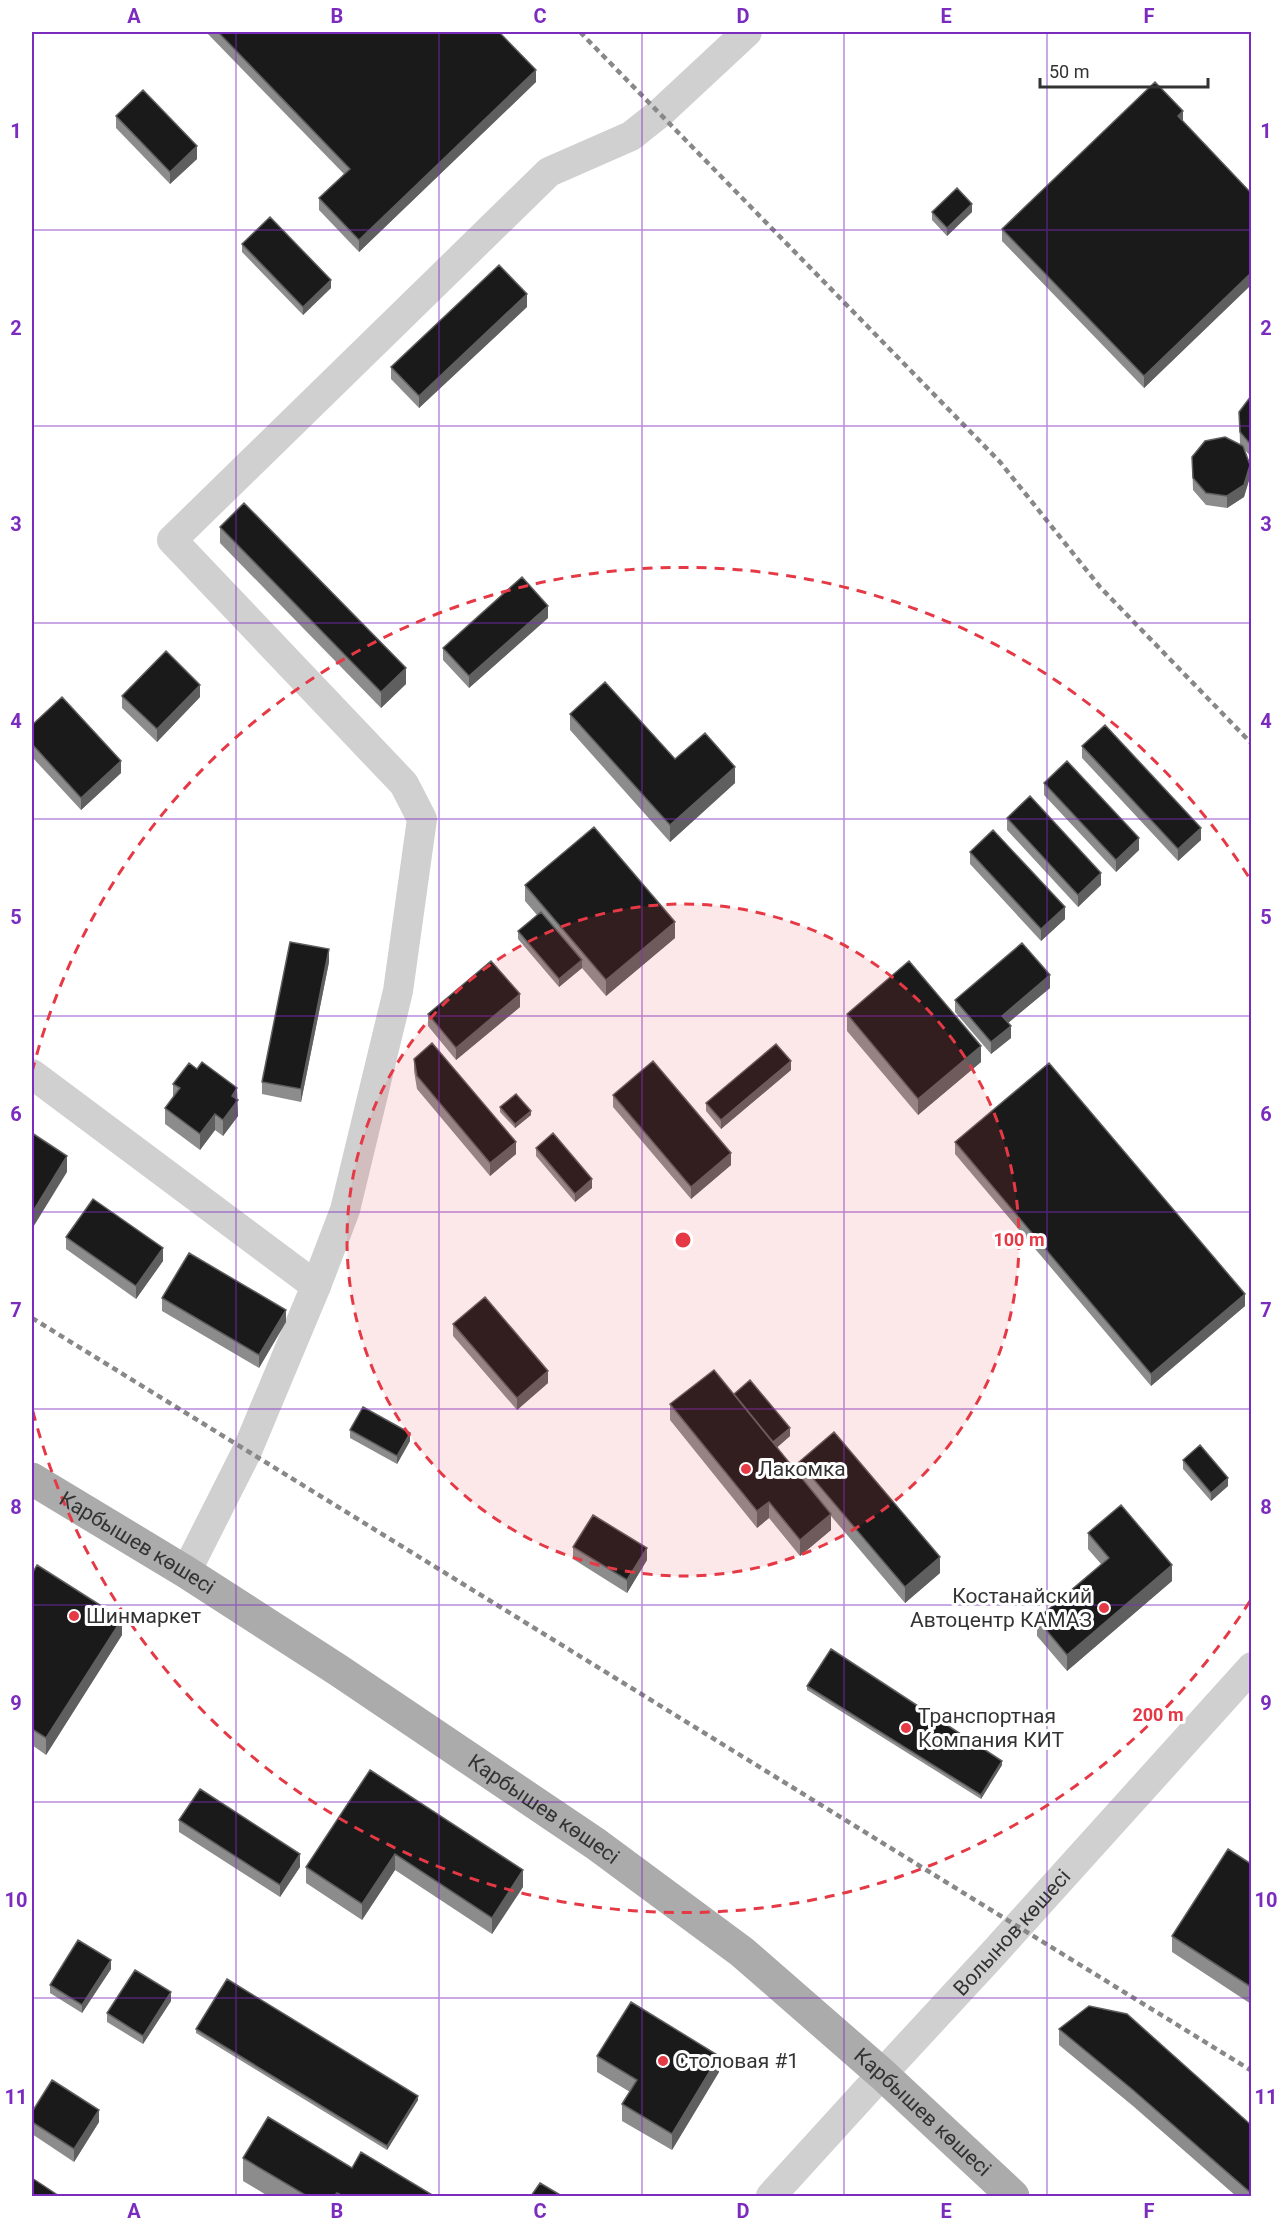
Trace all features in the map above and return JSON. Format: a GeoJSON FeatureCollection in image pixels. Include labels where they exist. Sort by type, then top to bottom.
{"type":"FeatureCollection","features":[{"type":"Feature","properties":{"kind":"main road","name":"Карбышев көшесі"},"geometry":{"type":"LineString","coordinates":[[32,1479],[186,1572],[338,1670],[596,1844],[742,1952],[882,2074],[1013,2196]]}},
{"type":"Feature","properties":{"kind":"street"},"geometry":{"type":"LineString","coordinates":[[186,1572],[247,1451],[345,1210],[398,991],[422,819],[404,784],[172,540],[549,172],[631,136],[660,113],[747,32]]}},
{"type":"Feature","properties":{"kind":"street"},"geometry":{"type":"LineString","coordinates":[[32,1074],[316,1286]]}},
{"type":"Feature","properties":{"kind":"street","name":"Волынов көшесі"},"geometry":{"type":"LineString","coordinates":[[771,2196],[992,1955],[1251,1666]]}},
{"type":"Feature","properties":{"kind":"building"},"geometry":{"type":"Polygon","coordinates":[[[218,32],[499,32],[536,70],[359,240],[319,198],[350,169],[218,32]]]}},
{"type":"Feature","properties":{"kind":"building"},"geometry":{"type":"Polygon","coordinates":[[[1155,82],[1183,111],[1178,116],[1251,193],[1251,273],[1144,376],[1002,229],[1155,82]]]}},
{"type":"Feature","properties":{"kind":"building"},"geometry":{"type":"Polygon","coordinates":[[[143,90],[197,146],[170,172],[116,116],[143,90]]]}},
{"type":"Feature","properties":{"kind":"building"},"geometry":{"type":"Polygon","coordinates":[[[957,188],[972,204],[947,228],[932,212],[957,188]]]}},
{"type":"Feature","properties":{"kind":"building"},"geometry":{"type":"Polygon","coordinates":[[[270,217],[331,280],[303,307],[242,244],[270,217]]]}},
{"type":"Feature","properties":{"kind":"building"},"geometry":{"type":"Polygon","coordinates":[[[499,265],[527,294],[419,396],[391,367],[499,265]]]}},
{"type":"Feature","properties":{"kind":"building"},"geometry":{"type":"Polygon","coordinates":[[[1251,396],[1251,445],[1240,432],[1239,412],[1251,396]]]}},
{"type":"Feature","properties":{"kind":"building"},"geometry":{"type":"Polygon","coordinates":[[[1225,437],[1243,446],[1250,465],[1244,485],[1227,496],[1206,493],[1193,478],[1192,457],[1205,441],[1225,437]]]}},
{"type":"Feature","properties":{"kind":"building"},"geometry":{"type":"Polygon","coordinates":[[[244,503],[406,668],[381,692],[220,527],[244,503]]]}},
{"type":"Feature","properties":{"kind":"building"},"geometry":{"type":"Polygon","coordinates":[[[522,577],[548,606],[469,676],[443,648],[522,577]]]}},
{"type":"Feature","properties":{"kind":"building"},"geometry":{"type":"Polygon","coordinates":[[[166,651],[200,685],[157,729],[122,696],[166,651]]]}},
{"type":"Feature","properties":{"kind":"building"},"geometry":{"type":"Polygon","coordinates":[[[605,682],[675,759],[705,733],[735,767],[670,825],[570,714],[605,682]]]}},
{"type":"Feature","properties":{"kind":"building"},"geometry":{"type":"Polygon","coordinates":[[[62,697],[121,761],[81,798],[32,744],[32,725],[62,697]]]}},
{"type":"Feature","properties":{"kind":"building"},"geometry":{"type":"Polygon","coordinates":[[[1105,725],[1201,828],[1178,849],[1082,746],[1105,725]]]}},
{"type":"Feature","properties":{"kind":"building"},"geometry":{"type":"Polygon","coordinates":[[[1067,761],[1139,838],[1116,860],[1044,783],[1067,761]]]}},
{"type":"Feature","properties":{"kind":"building"},"geometry":{"type":"Polygon","coordinates":[[[1030,796],[1101,873],[1078,895],[1007,818],[1030,796]]]}},
{"type":"Feature","properties":{"kind":"building"},"geometry":{"type":"Polygon","coordinates":[[[594,827],[675,922],[606,980],[525,885],[594,827]]]}},
{"type":"Feature","properties":{"kind":"building"},"geometry":{"type":"Polygon","coordinates":[[[993,830],[1065,907],[1041,929],[970,852],[993,830]]]}},
{"type":"Feature","properties":{"kind":"building"},"geometry":{"type":"Polygon","coordinates":[[[541,912],[582,960],[559,979],[518,931],[541,912]]]}},
{"type":"Feature","properties":{"kind":"building"},"geometry":{"type":"Polygon","coordinates":[[[290,942],[329,949],[301,1089],[262,1082],[290,942]]]}},
{"type":"Feature","properties":{"kind":"building"},"geometry":{"type":"Polygon","coordinates":[[[1022,943],[1050,975],[1002,1016],[1011,1026],[991,1042],[955,1000],[1022,943]]]}},
{"type":"Feature","properties":{"kind":"building"},"geometry":{"type":"Polygon","coordinates":[[[491,961],[520,994],[456,1048],[428,1014],[491,961]]]}},
{"type":"Feature","properties":{"kind":"building"},"geometry":{"type":"Polygon","coordinates":[[[909,961],[981,1046],[918,1099],[847,1014],[909,961]]]}},
{"type":"Feature","properties":{"kind":"building"},"geometry":{"type":"Polygon","coordinates":[[[432,1043],[516,1142],[490,1163],[417,1076],[414,1059],[432,1043]]]}},
{"type":"Feature","properties":{"kind":"building"},"geometry":{"type":"Polygon","coordinates":[[[776,1044],[791,1061],[721,1120],[706,1103],[776,1044]]]}},
{"type":"Feature","properties":{"kind":"building"},"geometry":{"type":"Polygon","coordinates":[[[653,1061],[731,1153],[691,1187],[613,1095],[653,1061]]]}},
{"type":"Feature","properties":{"kind":"building"},"geometry":{"type":"Polygon","coordinates":[[[202,1062],[237,1088],[232,1096],[238,1100],[223,1120],[215,1114],[200,1134],[165,1108],[180,1088],[173,1084],[189,1063],[197,1069],[202,1062]]]}},
{"type":"Feature","properties":{"kind":"building"},"geometry":{"type":"Polygon","coordinates":[[[1049,1063],[1245,1294],[1151,1374],[955,1142],[1049,1063]]]}},
{"type":"Feature","properties":{"kind":"building"},"geometry":{"type":"Polygon","coordinates":[[[516,1094],[531,1111],[515,1124],[500,1107],[516,1094]]]}},
{"type":"Feature","properties":{"kind":"building"},"geometry":{"type":"Polygon","coordinates":[[[32,1133],[67,1156],[32,1213],[32,1133]]]}},
{"type":"Feature","properties":{"kind":"building"},"geometry":{"type":"Polygon","coordinates":[[[553,1133],[592,1179],[575,1194],[536,1148],[553,1133]]]}},
{"type":"Feature","properties":{"kind":"building"},"geometry":{"type":"Polygon","coordinates":[[[93,1199],[163,1248],[136,1286],[66,1237],[93,1199]]]}},
{"type":"Feature","properties":{"kind":"building"},"geometry":{"type":"Polygon","coordinates":[[[189,1253],[286,1310],[259,1355],[162,1298],[189,1253]]]}},
{"type":"Feature","properties":{"kind":"building"},"geometry":{"type":"Polygon","coordinates":[[[485,1297],[548,1371],[517,1398],[453,1324],[485,1297]]]}},
{"type":"Feature","properties":{"kind":"building","name":"Лакомка"},"geometry":{"type":"Polygon","coordinates":[[[714,1370],[831,1514],[800,1540],[769,1502],[757,1511],[670,1404],[714,1370]]]}},
{"type":"Feature","properties":{"kind":"building"},"geometry":{"type":"Polygon","coordinates":[[[750,1380],[790,1428],[773,1442],[734,1394],[750,1380]]]}},
{"type":"Feature","properties":{"kind":"building"},"geometry":{"type":"Polygon","coordinates":[[[363,1407],[410,1433],[397,1456],[350,1430],[363,1407]]]}},
{"type":"Feature","properties":{"kind":"building"},"geometry":{"type":"Polygon","coordinates":[[[834,1432],[940,1557],[905,1587],[799,1462],[834,1432]]]}},
{"type":"Feature","properties":{"kind":"building"},"geometry":{"type":"Polygon","coordinates":[[[1200,1445],[1228,1478],[1211,1493],[1183,1460],[1200,1445]]]}},
{"type":"Feature","properties":{"kind":"building","name":"Костанайский Автоцентр КАМАЗ"},"geometry":{"type":"Polygon","coordinates":[[[1121,1505],[1172,1565],[1067,1655],[1037,1619],[1109,1558],[1088,1533],[1121,1505]]]}},
{"type":"Feature","properties":{"kind":"building"},"geometry":{"type":"Polygon","coordinates":[[[593,1515],[647,1548],[627,1580],[573,1547],[593,1515]]]}},
{"type":"Feature","properties":{"kind":"building"},"geometry":{"type":"Polygon","coordinates":[[[37,1565],[122,1619],[46,1738],[32,1729],[32,1574],[37,1565]]]}},
{"type":"Feature","properties":{"kind":"building","name":"Транспортная Компания КИТ"},"geometry":{"type":"Polygon","coordinates":[[[831,1649],[1002,1761],[981,1795],[807,1686],[831,1649]]]}},
{"type":"Feature","properties":{"kind":"building"},"geometry":{"type":"Polygon","coordinates":[[[370,1770],[523,1870],[492,1918],[395,1854],[362,1904],[306,1867],[370,1770]]]}},
{"type":"Feature","properties":{"kind":"building"},"geometry":{"type":"Polygon","coordinates":[[[200,1789],[300,1854],[280,1885],[179,1820],[200,1789]]]}},
{"type":"Feature","properties":{"kind":"building"},"geometry":{"type":"Polygon","coordinates":[[[1228,1849],[1251,1864],[1251,1987],[1172,1936],[1228,1849]]]}},
{"type":"Feature","properties":{"kind":"building"},"geometry":{"type":"Polygon","coordinates":[[[78,1940],[111,1960],[82,2005],[50,1985],[78,1940]]]}},
{"type":"Feature","properties":{"kind":"building"},"geometry":{"type":"Polygon","coordinates":[[[135,1970],[171,1992],[143,2036],[107,2013],[135,1970]]]}},
{"type":"Feature","properties":{"kind":"building"},"geometry":{"type":"Polygon","coordinates":[[[227,1979],[418,2096],[387,2146],[196,2029],[227,1979]]]}},
{"type":"Feature","properties":{"kind":"building"},"geometry":{"type":"Polygon","coordinates":[[[631,2002],[719,2056],[672,2134],[622,2104],[637,2080],[597,2056],[631,2002]]]}},
{"type":"Feature","properties":{"kind":"building"},"geometry":{"type":"Polygon","coordinates":[[[1089,2006],[1127,2014],[1251,2125],[1251,2193],[1059,2029],[1089,2006]]]}},
{"type":"Feature","properties":{"kind":"building"},"geometry":{"type":"Polygon","coordinates":[[[52,2080],[99,2110],[74,2149],[32,2122],[32,2112],[52,2080]]]}},
{"type":"Feature","properties":{"kind":"building"},"geometry":{"type":"Polygon","coordinates":[[[268,2117],[352,2168],[361,2152],[434,2196],[343,2196],[337,2193],[334,2196],[307,2196],[243,2158],[268,2117]]]}},
{"type":"Feature","properties":{"kind":"building"},"geometry":{"type":"Polygon","coordinates":[[[32,2178],[59,2196],[32,2196],[32,2178]]]}},
{"type":"Feature","properties":{"kind":"building"},"geometry":{"type":"Polygon","coordinates":[[[540,2183],[562,2196],[531,2196],[540,2183]]]}},
{"type":"Feature","properties":{"kind":"railway"},"geometry":{"type":"LineString","coordinates":[[580,32],[1000,462],[1100,587],[1252,744]]}},
{"type":"Feature","properties":{"kind":"railway"},"geometry":{"type":"LineString","coordinates":[[32,1318],[1252,2071]]}},
{"type":"Feature","properties":{"kind":"place","name":"Лакомка"},"geometry":{"type":"Point","coordinates":[746,1469]}},
{"type":"Feature","properties":{"kind":"place","name":"Костанайский Автоцентр КАМАЗ"},"geometry":{"type":"Point","coordinates":[1104,1608]}},
{"type":"Feature","properties":{"kind":"place","name":"Шинмаркет"},"geometry":{"type":"Point","coordinates":[74,1616]}},
{"type":"Feature","properties":{"kind":"place","name":"Транспортная Компания КИТ"},"geometry":{"type":"Point","coordinates":[906,1728]}},
{"type":"Feature","properties":{"kind":"place","name":"Столовая #1"},"geometry":{"type":"Point","coordinates":[663,2061]}}]}
